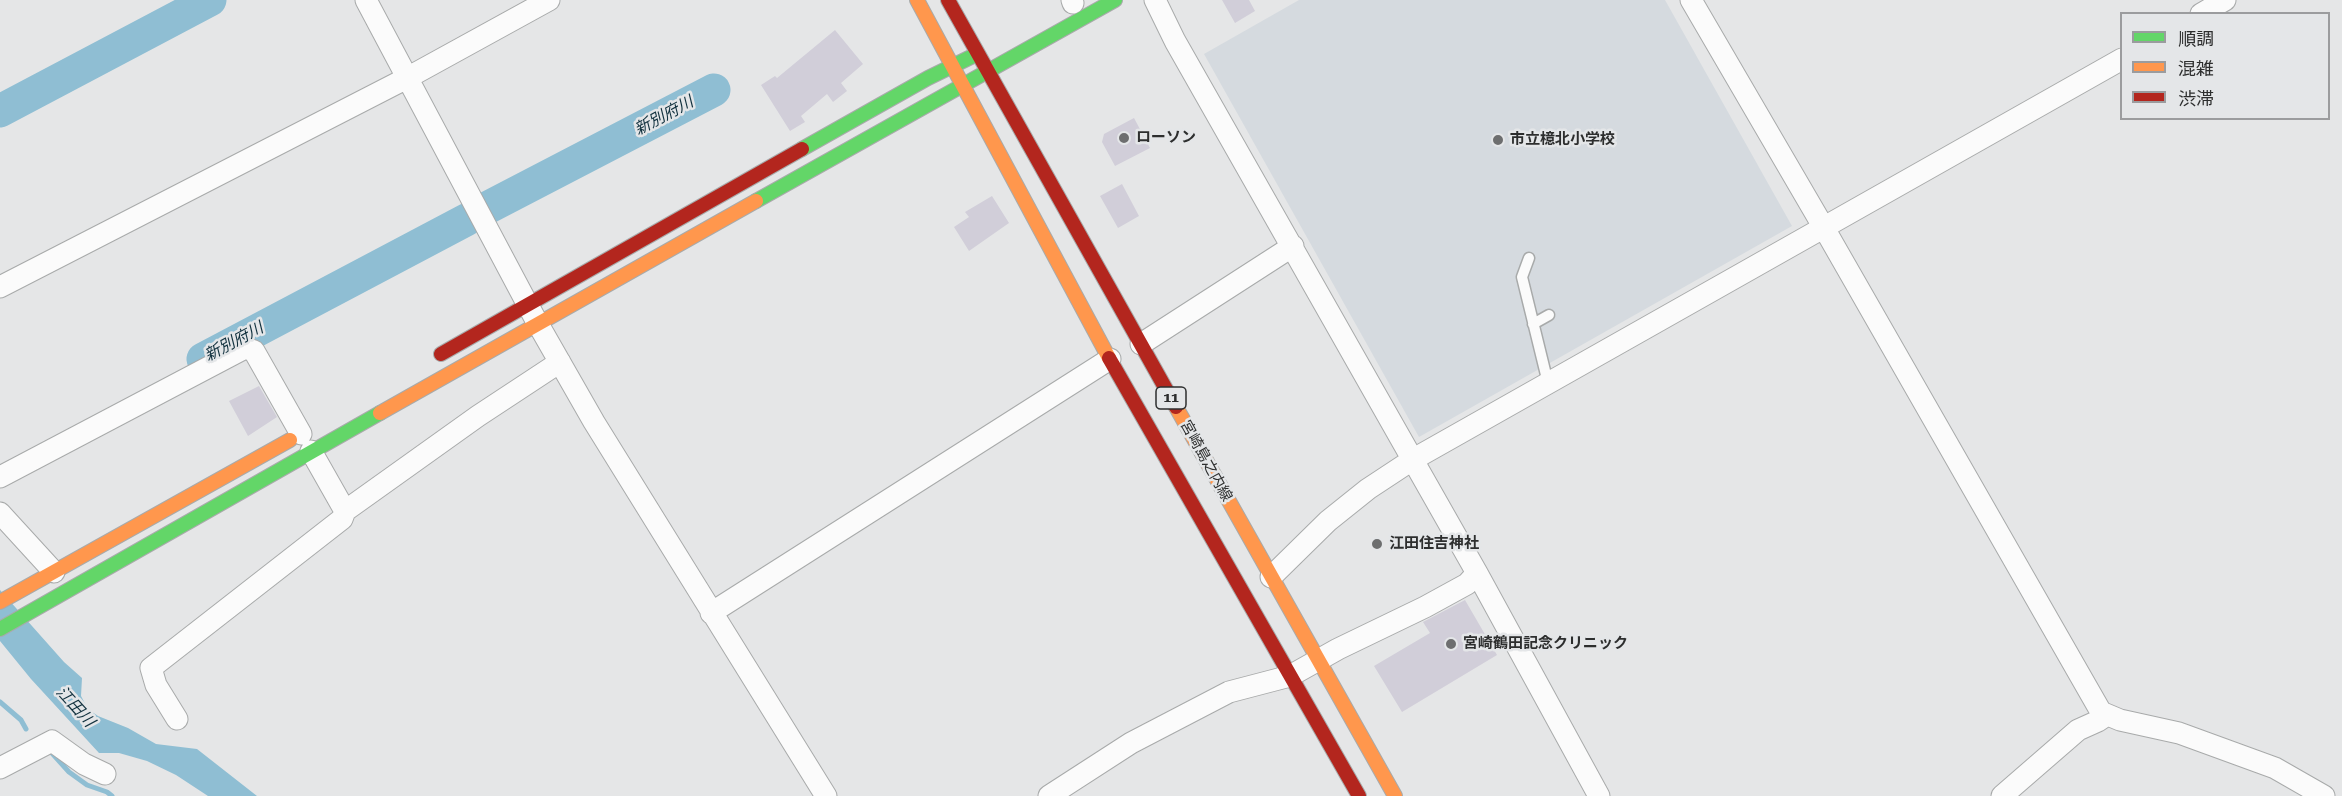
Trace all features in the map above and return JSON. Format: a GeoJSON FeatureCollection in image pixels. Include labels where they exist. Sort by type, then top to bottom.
{"type":"FeatureCollection","features":[{"type":"Feature","properties":{"kind":"street"},"geometry":{"type":"LineString","coordinates":[[366,0],[538,324],[711,613],[826,796]]}},
{"type":"Feature","properties":{"kind":"street"},"geometry":{"type":"LineString","coordinates":[[0,287],[406,78],[549,0]]}},
{"type":"Feature","properties":{"kind":"street","name":"11"},"geometry":{"type":"LineString","coordinates":[[917,0],[1110,359],[1359,796]]}},
{"type":"Feature","properties":{"kind":"street","name":"宮崎島之内線"},"geometry":{"type":"LineString","coordinates":[[948,0],[982,51],[987,71],[1395,796]]}},
{"type":"Feature","properties":{"kind":"street"},"geometry":{"type":"LineString","coordinates":[[0,602],[308,438],[538,324],[1115,0]]}},
{"type":"Feature","properties":{"kind":"street"},"geometry":{"type":"LineString","coordinates":[[1155,0],[1175,41],[1477,573],[1599,796]]}},
{"type":"Feature","properties":{"kind":"street"},"geometry":{"type":"LineString","coordinates":[[1691,0],[2101,712],[2120,720],[2179,733],[2275,768],[2324,796]]}},
{"type":"Feature","properties":{"kind":"street"},"geometry":{"type":"LineString","coordinates":[[2204,12],[2225,0]]}},
{"type":"Feature","properties":{"kind":"street"},"geometry":{"type":"LineString","coordinates":[[432,359],[918,84],[982,51]]}},
{"type":"Feature","properties":{"kind":"street"},"geometry":{"type":"LineString","coordinates":[[1272,577],[1328,521],[1368,489],[1412,460],[2120,60]]}},
{"type":"Feature","properties":{"kind":"street"},"geometry":{"type":"LineString","coordinates":[[1141,344],[1293,246]]}},
{"type":"Feature","properties":{"kind":"street"},"geometry":{"type":"LineString","coordinates":[[0,477],[245,348],[254,351],[308,438],[345,511]]}},
{"type":"Feature","properties":{"kind":"street"},"geometry":{"type":"LineString","coordinates":[[711,613],[1110,359]]}},
{"type":"Feature","properties":{"kind":"street"},"geometry":{"type":"LineString","coordinates":[[177,719],[156,685],[151,668],[342,519],[345,511],[468,423],[560,362]]}},
{"type":"Feature","properties":{"kind":"street"},"geometry":{"type":"LineString","coordinates":[[0,629],[49,601],[308,438]]}},
{"type":"Feature","properties":{"kind":"street"},"geometry":{"type":"LineString","coordinates":[[0,513],[46,577]]}},
{"type":"Feature","properties":{"kind":"street"},"geometry":{"type":"LineString","coordinates":[[1049,796],[1131,743],[1228,692],[1290,676],[1338,649],[1467,584],[1477,573]]}},
{"type":"Feature","properties":{"kind":"street"},"geometry":{"type":"LineString","coordinates":[[2001,796],[2078,730],[2098,722],[2107,714]]}},
{"type":"Feature","properties":{"kind":"street"},"geometry":{"type":"LineString","coordinates":[[0,768],[52,741],[84,764],[105,774]]}},
{"type":"Feature","properties":{"kind":"lane"},"geometry":{"type":"LineString","coordinates":[[1529,258],[1522,277],[1548,383]]}},
{"type":"Feature","properties":{"kind":"lane"},"geometry":{"type":"LineString","coordinates":[[1533,324],[1549,315]]}},
{"type":"Feature","properties":{"kind":"shaded area","name":"市立檍北小学校"},"geometry":{"type":"Polygon","coordinates":[[[1299,0],[1665,0],[1792,226],[1419,437],[1204,54],[1299,0]]]}},
{"type":"Feature","properties":{"kind":"water","name":"江田川"},"geometry":{"type":"Polygon","coordinates":[[[0,590],[64,662],[82,678],[81,696],[88,709],[156,744],[197,749],[257,796],[208,796],[176,775],[147,761],[119,753],[99,753],[31,679],[0,641],[0,590]]]}},
{"type":"Feature","properties":{"kind":"building"},"geometry":{"type":"Polygon","coordinates":[[[1222,0],[1249,0],[1255,11],[1235,23],[1222,0]]]}},
{"type":"Feature","properties":{"kind":"building"},"geometry":{"type":"Polygon","coordinates":[[[835,30],[863,64],[841,83],[847,91],[833,102],[827,94],[801,116],[805,122],[790,131],[761,85],[775,76],[777,78],[835,30]]]}},
{"type":"Feature","properties":{"kind":"building","name":"ローソン"},"geometry":{"type":"Polygon","coordinates":[[[1134,118],[1150,148],[1115,166],[1102,142],[1104,134],[1134,118]]]}},
{"type":"Feature","properties":{"kind":"building"},"geometry":{"type":"Polygon","coordinates":[[[1122,184],[1139,216],[1118,228],[1100,196],[1122,184]]]}},
{"type":"Feature","properties":{"kind":"building"},"geometry":{"type":"Polygon","coordinates":[[[992,196],[1009,223],[969,251],[954,227],[969,217],[965,212],[992,196]]]}},
{"type":"Feature","properties":{"kind":"building"},"geometry":{"type":"Polygon","coordinates":[[[259,386],[277,417],[248,436],[229,401],[259,386]]]}},
{"type":"Feature","properties":{"kind":"building","name":"宮崎鶴田記念クリニック"},"geometry":{"type":"Polygon","coordinates":[[[1465,600],[1497,655],[1402,712],[1374,666],[1430,633],[1423,622],[1465,600]]]}},
{"type":"Feature","properties":{"kind":"waterway","name":"新別府川"},"geometry":{"type":"LineString","coordinates":[[0,111],[210,0]]}},
{"type":"Feature","properties":{"kind":"waterway","name":"新別府川"},"geometry":{"type":"LineString","coordinates":[[485,209],[714,90]]}},
{"type":"Feature","properties":{"kind":"waterway","name":"新別府川"},"geometry":{"type":"LineString","coordinates":[[203,359],[466,220]]}},
{"type":"Feature","properties":{"kind":"waterway","name":"新別府川"},"geometry":{"type":"LineString","coordinates":[[0,702],[21,720],[26,729]]}},
{"type":"Feature","properties":{"kind":"waterway","name":"新別府川"},"geometry":{"type":"LineString","coordinates":[[51,752],[69,772],[87,785],[112,796]]}},
{"type":"Feature","properties":{"kind":"traffic: fast"},"geometry":{"type":"LineString","coordinates":[[756,201],[1115,0]]}},
{"type":"Feature","properties":{"kind":"traffic: fast"},"geometry":{"type":"LineString","coordinates":[[802,149],[928,78],[975,55]]}},
{"type":"Feature","properties":{"kind":"traffic: fast"},"geometry":{"type":"LineString","coordinates":[[0,629],[380,413]]}},
{"type":"Feature","properties":{"kind":"traffic: slow"},"geometry":{"type":"LineString","coordinates":[[917,0],[1109,358]]}},
{"type":"Feature","properties":{"kind":"traffic: slow"},"geometry":{"type":"LineString","coordinates":[[380,413],[756,201]]}},
{"type":"Feature","properties":{"kind":"traffic: slow"},"geometry":{"type":"LineString","coordinates":[[1176,407],[1395,796]]}},
{"type":"Feature","properties":{"kind":"traffic: slow"},"geometry":{"type":"LineString","coordinates":[[0,602],[290,440]]}},
{"type":"Feature","properties":{"kind":"traffic: jam"},"geometry":{"type":"LineString","coordinates":[[948,0],[1176,407]]}},
{"type":"Feature","properties":{"kind":"traffic: jam"},"geometry":{"type":"LineString","coordinates":[[441,354],[802,149]]}},
{"type":"Feature","properties":{"kind":"traffic: jam"},"geometry":{"type":"LineString","coordinates":[[1109,358],[1359,796]]}},
{"type":"Feature","properties":{"kind":"place","name":"ローソン"},"geometry":{"type":"Point","coordinates":[1124,138]}},
{"type":"Feature","properties":{"kind":"place","name":"市立檍北小学校"},"geometry":{"type":"Point","coordinates":[1498,140]}},
{"type":"Feature","properties":{"kind":"place","name":"江田住吉神社"},"geometry":{"type":"Point","coordinates":[1377,544]}},
{"type":"Feature","properties":{"kind":"place","name":"宮崎鶴田記念クリニック"},"geometry":{"type":"Point","coordinates":[1451,644]}}]}
